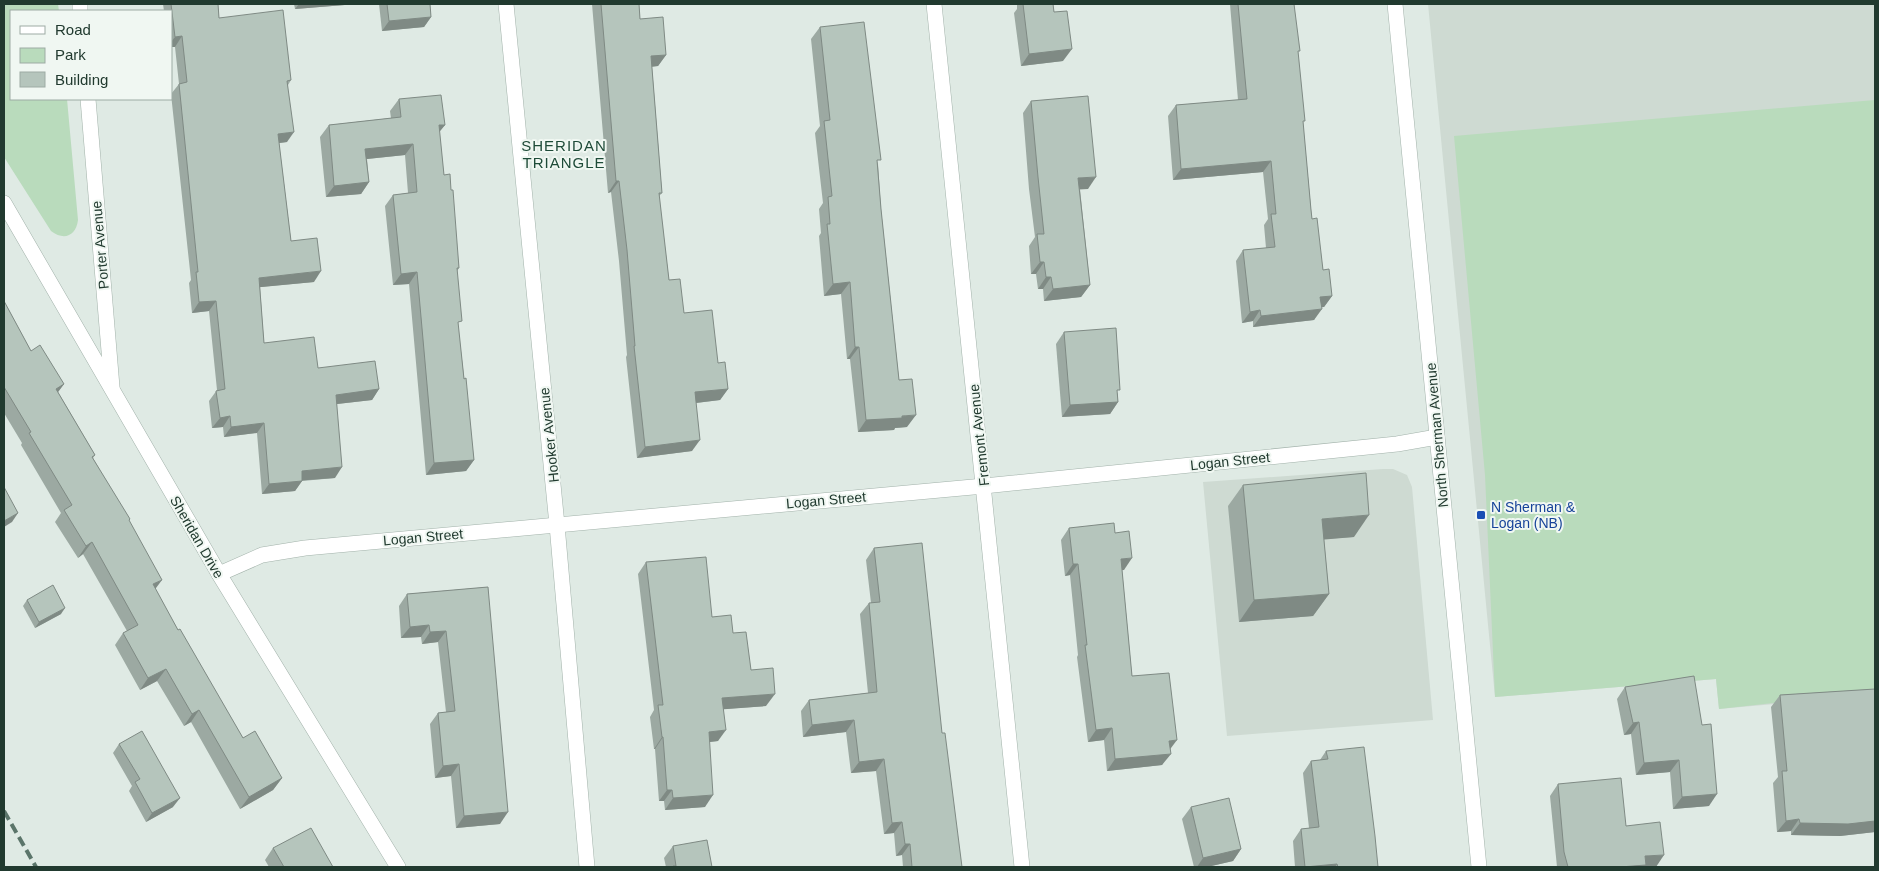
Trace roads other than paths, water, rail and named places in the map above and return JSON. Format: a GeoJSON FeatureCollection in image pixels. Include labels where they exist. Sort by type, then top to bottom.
{"type":"FeatureCollection","features":[{"type":"Feature","properties":{"kind":"street","name":"Hooker Avenue"},"geometry":{"type":"LineString","coordinates":[[506,4],[557,525],[587,867]]}},
{"type":"Feature","properties":{"kind":"street","name":"Fremont Avenue"},"geometry":{"type":"LineString","coordinates":[[934,4],[1022,867]]}},
{"type":"Feature","properties":{"kind":"street","name":"North Sherman Avenue"},"geometry":{"type":"LineString","coordinates":[[1395,4],[1479,867]]}},
{"type":"Feature","properties":{"kind":"street","name":"Porter Avenue"},"geometry":{"type":"LineString","coordinates":[[88,100],[112,391]]}},
{"type":"Feature","properties":{"kind":"street","name":"Sheridan Drive"},"geometry":{"type":"LineString","coordinates":[[4,203],[219,574],[398,867]]}},
{"type":"Feature","properties":{"kind":"street","name":"Logan Street"},"geometry":{"type":"LineString","coordinates":[[219,574],[262,556],[305,548],[984,486],[1397,444],[1437,437]]}},
{"type":"Feature","properties":{"kind":"railway"},"geometry":{"type":"LineString","coordinates":[[4,811],[36,867]]}},
{"type":"Feature","properties":{"kind":"place","name":"N Sherman & Logan (NB)"},"geometry":{"type":"Point","coordinates":[1481,515]}},
{"type":"Feature","properties":{"kind":"district","name":"SHERIDAN TRIANGLE"},"geometry":{"type":"Point","coordinates":[564,154]}}]}
